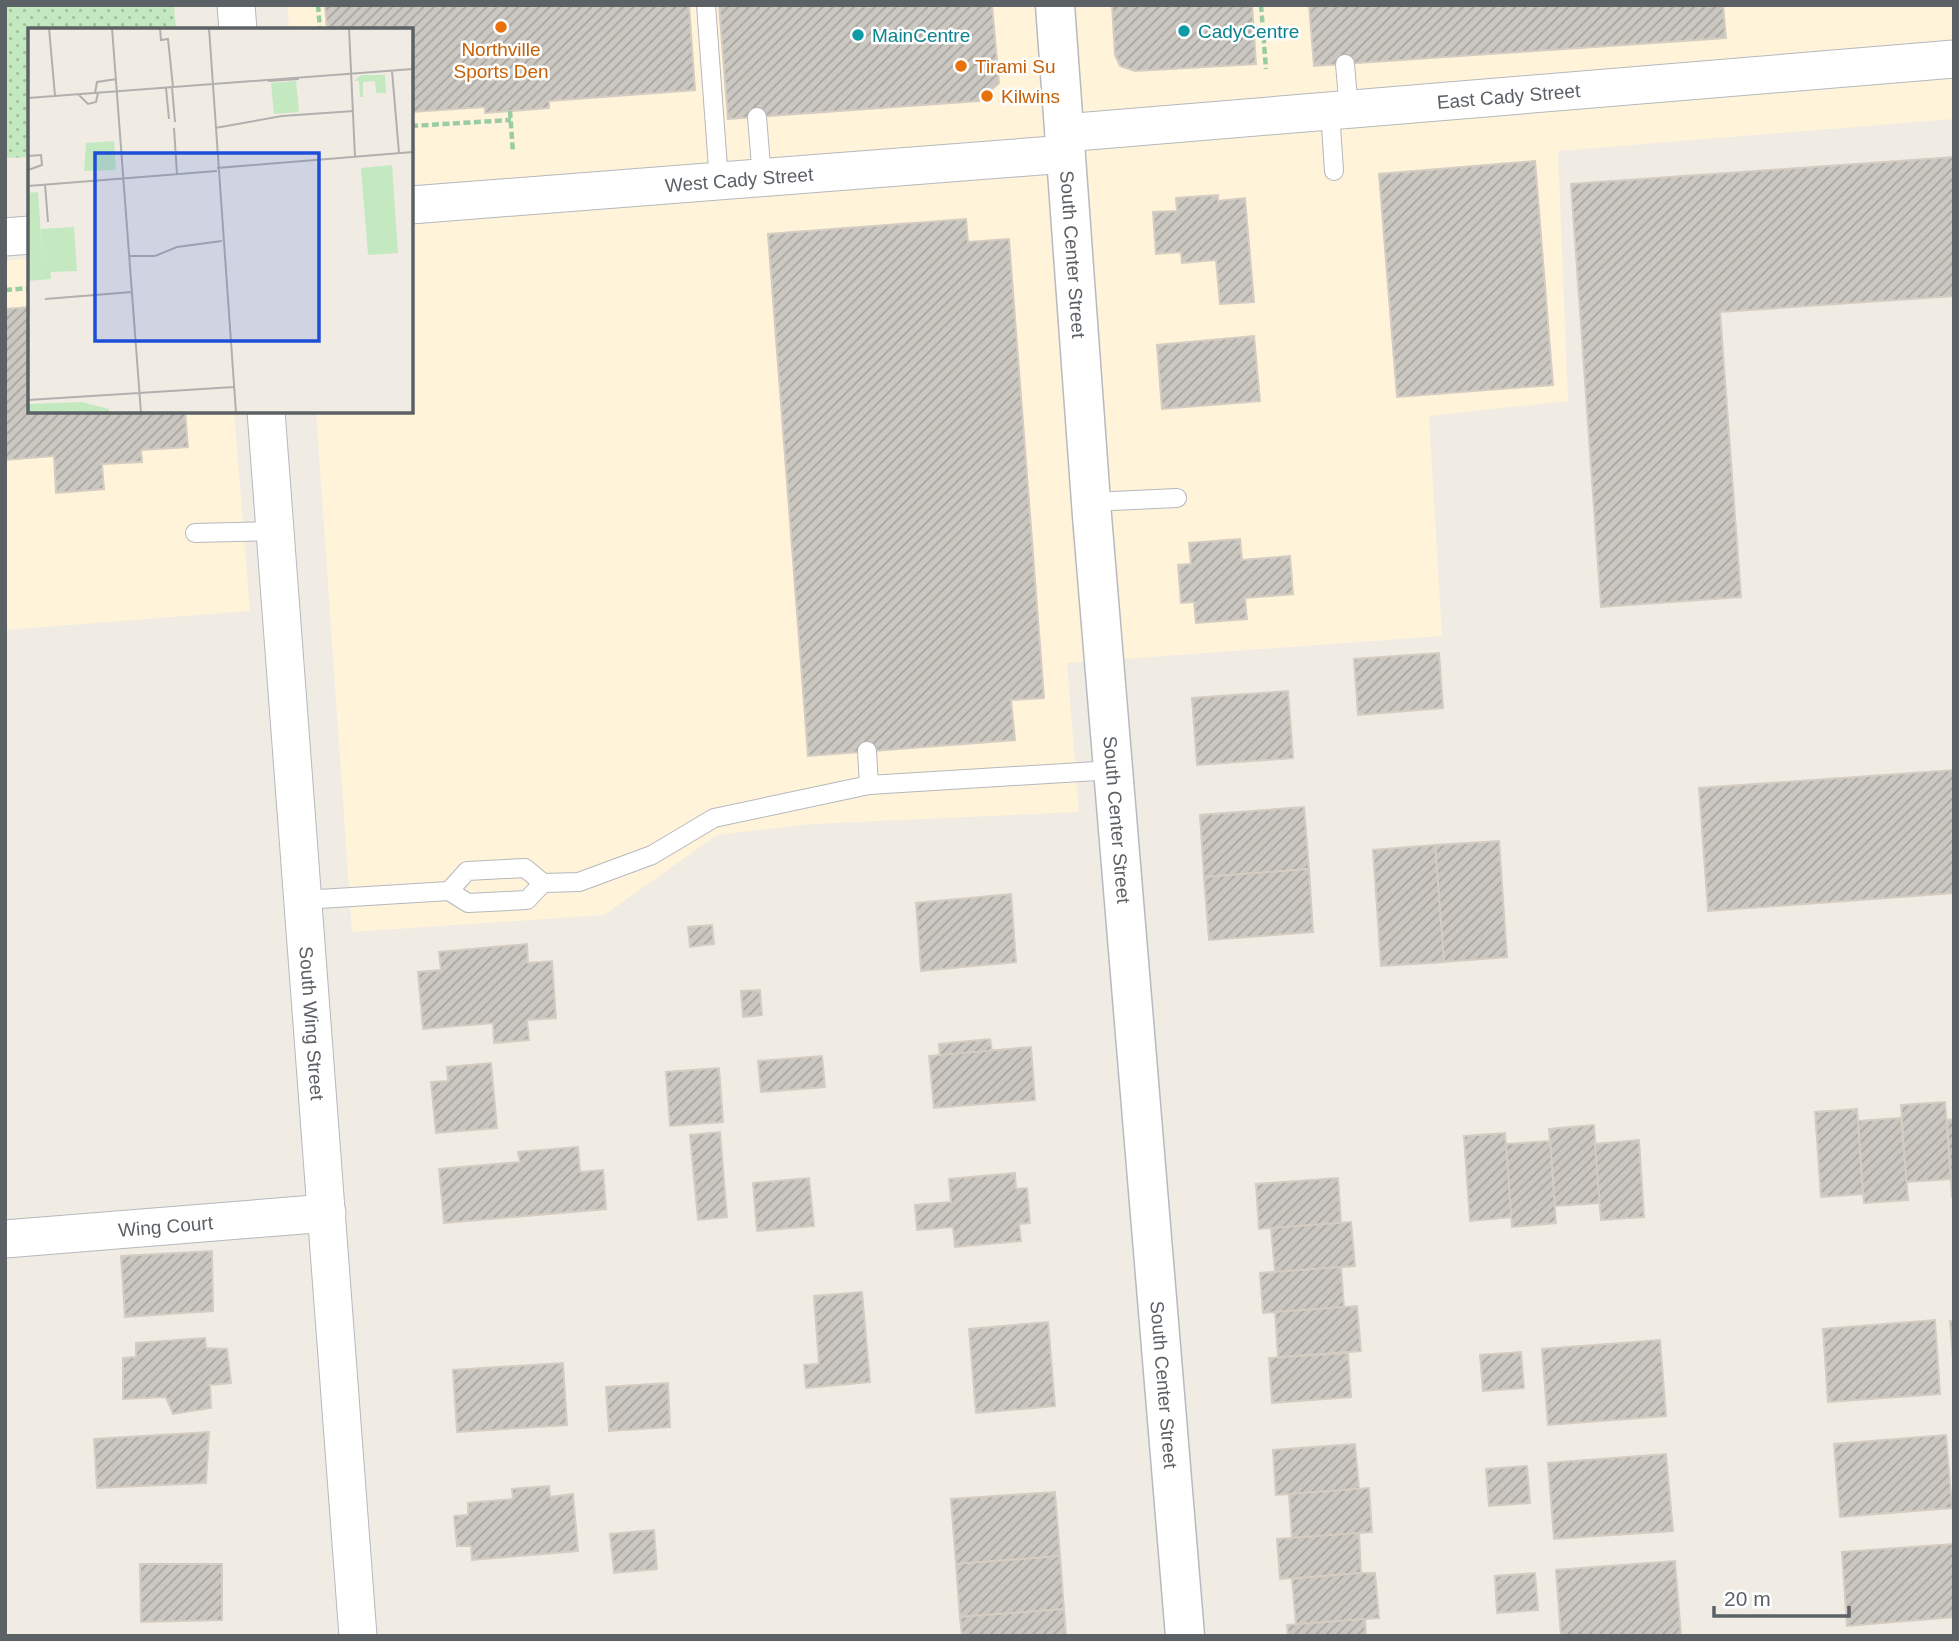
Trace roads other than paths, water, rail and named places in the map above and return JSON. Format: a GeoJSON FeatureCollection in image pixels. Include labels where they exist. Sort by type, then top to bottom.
{"type":"FeatureCollection","features":[{"type":"Feature","properties":{"kind":"main road","name":"South Center Street"},"geometry":{"type":"LineString","coordinates":[[1055,5],[1091,502],[1185,1636]]}},
{"type":"Feature","properties":{"kind":"street"},"geometry":{"type":"LineString","coordinates":[[236,5],[238,28]]}},
{"type":"Feature","properties":{"kind":"street","name":"East Cady Street"},"geometry":{"type":"LineString","coordinates":[[1065,144],[1339,110],[1954,59]]}},
{"type":"Feature","properties":{"kind":"street","name":"West Cady Street"},"geometry":{"type":"LineString","coordinates":[[413,205],[762,178],[1065,144]]}},
{"type":"Feature","properties":{"kind":"street"},"geometry":{"type":"LineString","coordinates":[[5,237],[28,235]]}},
{"type":"Feature","properties":{"kind":"street","name":"South Wing Street"},"geometry":{"type":"LineString","coordinates":[[266,413],[358,1636]]}},
{"type":"Feature","properties":{"kind":"street","name":"Wing Court"},"geometry":{"type":"LineString","coordinates":[[5,1239],[327,1213]]}},
{"type":"Feature","properties":{"kind":"lane"},"geometry":{"type":"LineString","coordinates":[[706,5],[719,181]]}},
{"type":"Feature","properties":{"kind":"lane"},"geometry":{"type":"LineString","coordinates":[[1334,171],[1345,64]]}},
{"type":"Feature","properties":{"kind":"lane"},"geometry":{"type":"LineString","coordinates":[[757,117],[762,178]]}},
{"type":"Feature","properties":{"kind":"lane"},"geometry":{"type":"LineString","coordinates":[[1091,502],[1177,498]]}},
{"type":"Feature","properties":{"kind":"lane"},"geometry":{"type":"LineString","coordinates":[[195,533],[275,531]]}},
{"type":"Feature","properties":{"kind":"lane"},"geometry":{"type":"LineString","coordinates":[[867,751],[869,785]]}},
{"type":"Feature","properties":{"kind":"lane"},"geometry":{"type":"LineString","coordinates":[[449,891],[467,871],[524,867],[543,883],[579,882],[652,855],[714,818],[869,785],[1113,770]]}},
{"type":"Feature","properties":{"kind":"lane"},"geometry":{"type":"LineString","coordinates":[[303,900],[449,891],[468,903],[527,900],[543,883]]}},
{"type":"Feature","properties":{"kind":"place","name":"Northville Sports Den"},"geometry":{"type":"Point","coordinates":[501,27]}},
{"type":"Feature","properties":{"kind":"place","name":"CadyCentre"},"geometry":{"type":"Point","coordinates":[1184,31]}},
{"type":"Feature","properties":{"kind":"place","name":"MainCentre"},"geometry":{"type":"Point","coordinates":[858,35]}},
{"type":"Feature","properties":{"kind":"place","name":"Tirami Su"},"geometry":{"type":"Point","coordinates":[961,66]}},
{"type":"Feature","properties":{"kind":"place","name":"Kilwins"},"geometry":{"type":"Point","coordinates":[987,96]}}]}
